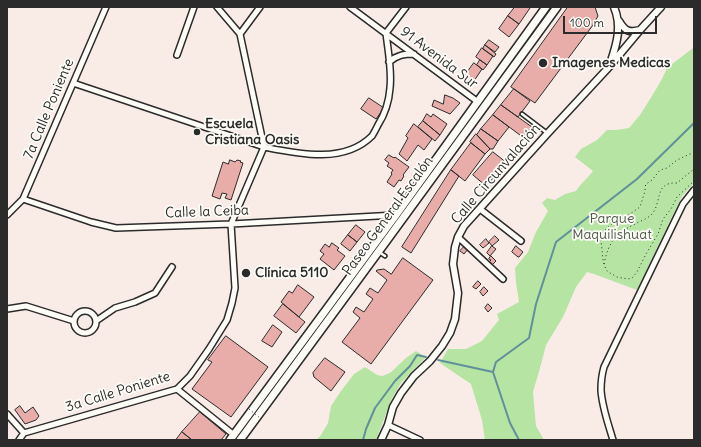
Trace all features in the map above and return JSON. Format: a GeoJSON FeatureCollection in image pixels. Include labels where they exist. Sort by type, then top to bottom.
{"type":"FeatureCollection","features":[{"type":"Feature","properties":{"kind":"main road","name":"Paseo General Escalón"},"geometry":{"type":"LineString","coordinates":[[235,438],[546,7]]}},
{"type":"Feature","properties":{"kind":"main road","name":"Paseo General Escalón"},"geometry":{"type":"LineString","coordinates":[[235,438],[381,254],[557,7]]}},
{"type":"Feature","properties":{"kind":"street","name":"7a Calle Poniente"},"geometry":{"type":"LineString","coordinates":[[7,215],[23,199],[106,7]]}},
{"type":"Feature","properties":{"kind":"street"},"geometry":{"type":"LineString","coordinates":[[176,55],[194,7]]}},
{"type":"Feature","properties":{"kind":"street"},"geometry":{"type":"LineString","coordinates":[[217,7],[240,34],[264,147]]}},
{"type":"Feature","properties":{"kind":"street"},"geometry":{"type":"LineString","coordinates":[[240,34],[260,7]]}},
{"type":"Feature","properties":{"kind":"street","name":"91 Avenida Sur"},"geometry":{"type":"LineString","coordinates":[[350,7],[478,102]]}},
{"type":"Feature","properties":{"kind":"street"},"geometry":{"type":"LineString","coordinates":[[74,83],[264,147],[313,155],[334,154],[349,151],[372,135],[382,120],[388,105],[390,87],[386,33],[406,7]]}},
{"type":"Feature","properties":{"kind":"street"},"geometry":{"type":"LineString","coordinates":[[609,67],[619,32],[618,20],[614,7]]}},
{"type":"Feature","properties":{"kind":"street","name":"Calle Circunvalación"},"geometry":{"type":"LineString","coordinates":[[381,440],[401,393],[414,376],[430,361],[450,333],[455,320],[458,293],[453,264],[455,247],[464,226],[609,67],[661,7]]}},
{"type":"Feature","properties":{"kind":"street"},"geometry":{"type":"LineString","coordinates":[[618,20],[622,27],[627,31],[633,32],[640,30]]}},
{"type":"Feature","properties":{"kind":"street"},"geometry":{"type":"LineString","coordinates":[[389,62],[394,57],[400,55],[414,54]]}},
{"type":"Feature","properties":{"kind":"street","name":"3a Calle Poniente"},"geometry":{"type":"LineString","coordinates":[[24,434],[177,389],[190,376],[209,349],[229,315],[235,288],[231,224],[264,147]]}},
{"type":"Feature","properties":{"kind":"street"},"geometry":{"type":"LineString","coordinates":[[613,440],[604,410],[601,388],[604,367],[683,204],[694,190]]}},
{"type":"Feature","properties":{"kind":"street","name":"Calle la Ceiba"},"geometry":{"type":"LineString","coordinates":[[23,199],[91,222],[116,228],[231,224],[396,215]]}},
{"type":"Feature","properties":{"kind":"street"},"geometry":{"type":"LineString","coordinates":[[480,209],[521,241]]}},
{"type":"Feature","properties":{"kind":"street"},"geometry":{"type":"LineString","coordinates":[[458,238],[503,279]]}},
{"type":"Feature","properties":{"kind":"street"},"geometry":{"type":"LineString","coordinates":[[96,321],[93,315],[87,311],[84,311],[77,314],[74,321],[78,330],[85,333],[92,330],[96,321],[115,308],[135,302],[155,293],[172,267]]}},
{"type":"Feature","properties":{"kind":"street"},"geometry":{"type":"LineString","coordinates":[[7,309],[26,306],[74,321]]}},
{"type":"Feature","properties":{"kind":"street"},"geometry":{"type":"LineString","coordinates":[[177,389],[235,438]]}},
{"type":"Feature","properties":{"kind":"street"},"geometry":{"type":"LineString","coordinates":[[7,414],[24,434],[19,440]]}},
{"type":"Feature","properties":{"kind":"street"},"geometry":{"type":"LineString","coordinates":[[388,425],[420,440]]}},
{"type":"Feature","properties":{"kind":"lane"},"geometry":{"type":"LineString","coordinates":[[522,114],[547,134]]}},
{"type":"Feature","properties":{"kind":"path"},"geometry":{"type":"LineString","coordinates":[[694,152],[677,160],[668,168],[660,170],[652,180],[646,184],[640,207],[624,218],[616,220],[603,232],[601,241],[606,270],[617,277],[625,279],[632,278],[637,272],[656,238],[663,219],[677,197],[694,181]]}},
{"type":"Feature","properties":{"kind":"path"},"geometry":{"type":"LineString","coordinates":[[604,264],[611,243],[615,238],[626,229],[650,216],[656,207],[661,189],[671,182],[677,183],[694,169]]}},
{"type":"Feature","properties":{"kind":"path"},"geometry":{"type":"LineString","coordinates":[[249,409],[260,418]]}},
{"type":"Feature","properties":{"kind":"green space","name":"Parque Maquilishuat"},"geometry":{"type":"Polygon","coordinates":[[[693,48],[694,183],[683,195],[678,204],[637,290],[587,272],[576,287],[563,317],[546,345],[533,392],[536,426],[544,440],[485,440],[482,420],[471,384],[440,363],[448,349],[466,349],[482,341],[499,320],[497,314],[519,302],[515,268],[528,252],[536,232],[548,211],[542,203],[547,198],[555,200],[565,194],[576,191],[593,171],[575,157],[581,149],[597,140],[607,130],[629,128],[640,115],[667,68],[693,48]]]}},
{"type":"Feature","properties":{"kind":"green space"},"geometry":{"type":"Polygon","coordinates":[[[416,351],[426,357],[401,383],[392,398],[376,440],[316,440],[321,435],[328,423],[331,406],[354,374],[365,367],[377,375],[382,376],[390,373],[416,351]]]}},
{"type":"Feature","properties":{"kind":"building"},"geometry":{"type":"Polygon","coordinates":[[[515,7],[530,8],[519,24],[508,16],[515,7]]]}},
{"type":"Feature","properties":{"kind":"building"},"geometry":{"type":"Polygon","coordinates":[[[568,7],[595,7],[598,16],[593,25],[535,103],[511,87],[568,7]]]}},
{"type":"Feature","properties":{"kind":"building"},"geometry":{"type":"Polygon","coordinates":[[[508,16],[519,24],[509,37],[499,29],[508,16]]]}},
{"type":"Feature","properties":{"kind":"building"},"geometry":{"type":"Polygon","coordinates":[[[489,40],[499,47],[495,52],[485,45],[489,40]]]}},
{"type":"Feature","properties":{"kind":"building"},"geometry":{"type":"Polygon","coordinates":[[[485,45],[496,54],[494,57],[483,49],[485,45]]]}},
{"type":"Feature","properties":{"kind":"building"},"geometry":{"type":"Polygon","coordinates":[[[482,48],[493,56],[487,65],[476,57],[482,48]]]}},
{"type":"Feature","properties":{"kind":"building"},"geometry":{"type":"Polygon","coordinates":[[[480,60],[487,65],[483,70],[477,65],[480,60]]]}},
{"type":"Feature","properties":{"kind":"building"},"geometry":{"type":"Polygon","coordinates":[[[474,63],[482,69],[472,84],[464,77],[474,63]]]}},
{"type":"Feature","properties":{"kind":"building"},"geometry":{"type":"Polygon","coordinates":[[[514,89],[530,101],[518,117],[501,105],[514,89]]]}},
{"type":"Feature","properties":{"kind":"building"},"geometry":{"type":"Polygon","coordinates":[[[445,95],[460,103],[450,114],[432,106],[434,100],[443,104],[445,95]]]}},
{"type":"Feature","properties":{"kind":"building"},"geometry":{"type":"Polygon","coordinates":[[[369,98],[384,108],[376,119],[361,109],[369,98]]]}},
{"type":"Feature","properties":{"kind":"building"},"geometry":{"type":"Polygon","coordinates":[[[501,105],[532,127],[524,138],[493,115],[501,105]]]}},
{"type":"Feature","properties":{"kind":"building"},"geometry":{"type":"Polygon","coordinates":[[[427,114],[431,117],[433,114],[447,124],[440,135],[423,121],[427,114]]]}},
{"type":"Feature","properties":{"kind":"building"},"geometry":{"type":"Polygon","coordinates":[[[493,115],[509,127],[498,141],[481,129],[493,115]]]}},
{"type":"Feature","properties":{"kind":"building"},"geometry":{"type":"Polygon","coordinates":[[[423,121],[440,135],[435,141],[418,127],[423,121]]]}},
{"type":"Feature","properties":{"kind":"building"},"geometry":{"type":"Polygon","coordinates":[[[414,124],[432,139],[424,150],[418,145],[407,161],[399,154],[408,138],[406,136],[414,124]]]}},
{"type":"Feature","properties":{"kind":"building"},"geometry":{"type":"Polygon","coordinates":[[[481,129],[498,141],[493,149],[490,149],[477,135],[481,129]]]}},
{"type":"Feature","properties":{"kind":"building"},"geometry":{"type":"Polygon","coordinates":[[[476,134],[490,149],[485,154],[470,142],[476,134]]]}},
{"type":"Feature","properties":{"kind":"building"},"geometry":{"type":"Polygon","coordinates":[[[471,143],[485,154],[465,181],[451,170],[471,143]]]}},
{"type":"Feature","properties":{"kind":"building"},"geometry":{"type":"Polygon","coordinates":[[[493,152],[507,163],[486,186],[473,175],[493,152]]]}},
{"type":"Feature","properties":{"kind":"building"},"geometry":{"type":"Polygon","coordinates":[[[389,155],[394,158],[395,157],[409,167],[403,175],[404,176],[401,181],[399,180],[394,187],[387,182],[393,170],[387,166],[389,163],[385,160],[389,155]]]}},
{"type":"Feature","properties":{"kind":"building"},"geometry":{"type":"Polygon","coordinates":[[[230,160],[235,162],[237,160],[243,163],[231,200],[225,198],[227,194],[222,193],[220,199],[212,196],[223,162],[228,164],[230,160]]]}},
{"type":"Feature","properties":{"kind":"building"},"geometry":{"type":"Polygon","coordinates":[[[451,170],[459,176],[411,253],[402,247],[451,170]]]}},
{"type":"Feature","properties":{"kind":"building"},"geometry":{"type":"Polygon","coordinates":[[[356,225],[365,232],[357,242],[348,235],[356,225]]]}},
{"type":"Feature","properties":{"kind":"building"},"geometry":{"type":"Polygon","coordinates":[[[348,235],[357,242],[350,251],[341,244],[348,235]]]}},
{"type":"Feature","properties":{"kind":"building"},"geometry":{"type":"Polygon","coordinates":[[[495,236],[499,240],[492,246],[489,242],[495,236]]]}},
{"type":"Feature","properties":{"kind":"building"},"geometry":{"type":"Polygon","coordinates":[[[486,239],[489,243],[483,248],[480,245],[486,239]]]}},
{"type":"Feature","properties":{"kind":"building"},"geometry":{"type":"Polygon","coordinates":[[[332,243],[339,248],[337,250],[345,256],[334,270],[320,259],[324,254],[320,251],[325,244],[329,247],[332,243]]]}},
{"type":"Feature","properties":{"kind":"building"},"geometry":{"type":"Polygon","coordinates":[[[466,245],[469,248],[464,254],[460,251],[466,245]]]}},
{"type":"Feature","properties":{"kind":"building"},"geometry":{"type":"Polygon","coordinates":[[[492,246],[496,249],[490,256],[487,253],[492,246]]]}},
{"type":"Feature","properties":{"kind":"building"},"geometry":{"type":"Polygon","coordinates":[[[516,246],[523,252],[519,257],[512,252],[516,246]]]}},
{"type":"Feature","properties":{"kind":"building"},"geometry":{"type":"Polygon","coordinates":[[[491,256],[496,261],[490,267],[487,264],[491,260],[489,259],[491,256]]]}},
{"type":"Feature","properties":{"kind":"building"},"geometry":{"type":"Polygon","coordinates":[[[403,258],[433,280],[371,364],[342,342],[360,318],[353,312],[356,307],[364,312],[373,299],[366,294],[370,288],[378,293],[387,280],[376,271],[384,269],[391,274],[403,258]]]}},
{"type":"Feature","properties":{"kind":"building"},"geometry":{"type":"Polygon","coordinates":[[[478,281],[481,284],[476,289],[473,287],[478,281]]]}},
{"type":"Feature","properties":{"kind":"building"},"geometry":{"type":"Polygon","coordinates":[[[298,285],[314,297],[299,317],[281,302],[289,291],[292,293],[298,285]]]}},
{"type":"Feature","properties":{"kind":"building"},"geometry":{"type":"Polygon","coordinates":[[[484,287],[488,291],[483,296],[480,292],[484,287]]]}},
{"type":"Feature","properties":{"kind":"building"},"geometry":{"type":"Polygon","coordinates":[[[283,304],[305,322],[296,333],[274,316],[283,304]]]}},
{"type":"Feature","properties":{"kind":"building"},"geometry":{"type":"Polygon","coordinates":[[[488,304],[492,308],[488,312],[485,308],[488,304]]]}},
{"type":"Feature","properties":{"kind":"building"},"geometry":{"type":"Polygon","coordinates":[[[273,325],[282,332],[272,347],[262,341],[273,325]]]}},
{"type":"Feature","properties":{"kind":"building"},"geometry":{"type":"Polygon","coordinates":[[[226,336],[268,367],[231,417],[192,389],[212,362],[208,360],[226,336]]]}},
{"type":"Feature","properties":{"kind":"building"},"geometry":{"type":"Polygon","coordinates":[[[325,358],[345,372],[331,391],[314,377],[313,373],[325,358]]]}},
{"type":"Feature","properties":{"kind":"building"},"geometry":{"type":"Polygon","coordinates":[[[20,406],[25,413],[33,407],[39,416],[36,420],[25,424],[15,410],[20,406]]]}},
{"type":"Feature","properties":{"kind":"building"},"geometry":{"type":"Polygon","coordinates":[[[200,412],[226,434],[221,440],[192,440],[182,432],[200,412]]]}},
{"type":"Feature","properties":{"kind":"building"},"geometry":{"type":"Polygon","coordinates":[[[182,432],[192,440],[176,440],[182,432]]]}},
{"type":"Feature","properties":{"kind":"waterway"},"geometry":{"type":"LineString","coordinates":[[519,440],[510,423],[493,372],[496,362],[529,338],[536,304],[556,242],[637,179],[694,123]]}},
{"type":"Feature","properties":{"kind":"waterway"},"geometry":{"type":"LineString","coordinates":[[363,440],[375,408],[395,381],[410,366],[417,355],[426,357]]}},
{"type":"Feature","properties":{"kind":"waterway"},"geometry":{"type":"LineString","coordinates":[[438,360],[493,372]]}},
{"type":"Feature","properties":{"kind":"place","name":"Imagenes Medicas"},"geometry":{"type":"Point","coordinates":[543,63]}},
{"type":"Feature","properties":{"kind":"place","name":"Escuela Cristiana Oasis"},"geometry":{"type":"Point","coordinates":[197,132]}},
{"type":"Feature","properties":{"kind":"place","name":"Clínica 5110"},"geometry":{"type":"Point","coordinates":[246,273]}}]}
